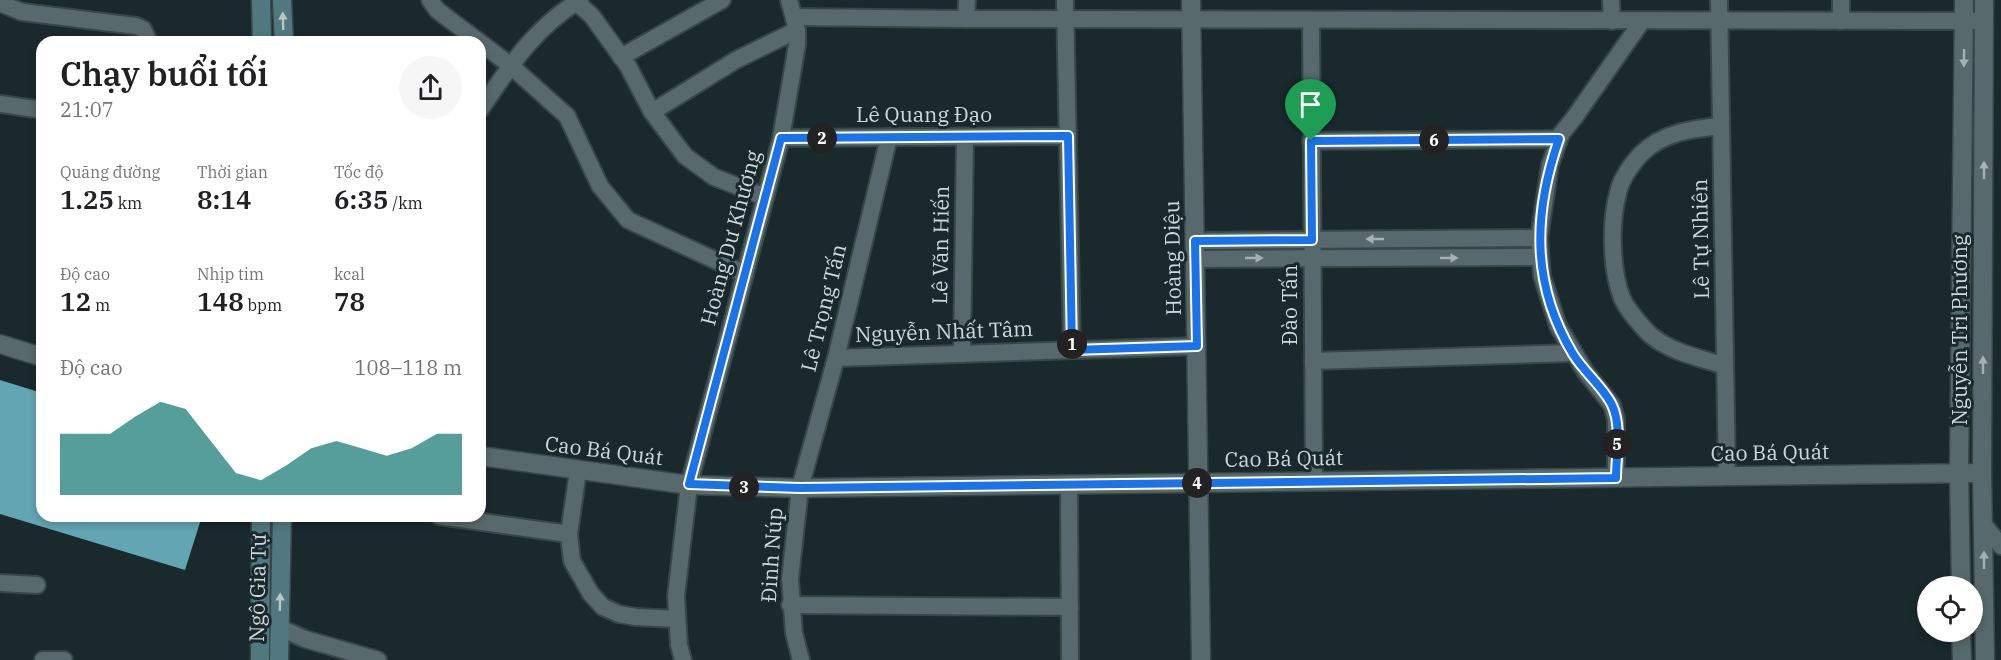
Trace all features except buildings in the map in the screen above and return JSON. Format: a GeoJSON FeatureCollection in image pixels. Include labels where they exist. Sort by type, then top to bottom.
{"type":"FeatureCollection","features":[{"type":"Feature","properties":{"kind":"main road"},"geometry":{"type":"LineString","coordinates":[[261,0],[262,36]]}},
{"type":"Feature","properties":{"kind":"main road"},"geometry":{"type":"LineString","coordinates":[[282,0],[284,36]]}},
{"type":"Feature","properties":{"kind":"main road","name":"Ngô Gia Tự"},"geometry":{"type":"LineString","coordinates":[[260,660],[261,522]]}},
{"type":"Feature","properties":{"kind":"main road","name":"Ngô Gia Tự"},"geometry":{"type":"LineString","coordinates":[[279,660],[282,522]]}},
{"type":"Feature","properties":{"kind":"main road"},"geometry":{"type":"LineString","coordinates":[[260,620],[280,628]]}},
{"type":"Feature","properties":{"kind":"street"},"geometry":{"type":"LineString","coordinates":[[430,0],[437,10],[472,36]]}},
{"type":"Feature","properties":{"kind":"street"},"geometry":{"type":"LineString","coordinates":[[621,57],[722,0]]}},
{"type":"Feature","properties":{"kind":"street","name":"Hoàng Dư Khương"},"geometry":{"type":"LineString","coordinates":[[683,660],[676,596],[689,484],[781,138],[797,45],[789,0]]}},
{"type":"Feature","properties":{"kind":"street"},"geometry":{"type":"LineString","coordinates":[[966,20],[967,0]]}},
{"type":"Feature","properties":{"kind":"street"},"geometry":{"type":"LineString","coordinates":[[1065,0],[1072,350]]}},
{"type":"Feature","properties":{"kind":"street","name":"Hoàng Diệu"},"geometry":{"type":"LineString","coordinates":[[1191,0],[1201,660]]}},
{"type":"Feature","properties":{"kind":"street"},"geometry":{"type":"LineString","coordinates":[[1611,0],[1612,21]]}},
{"type":"Feature","properties":{"kind":"street","name":"Lê Tự Nhiên"},"geometry":{"type":"LineString","coordinates":[[1719,0],[1727,476]]}},
{"type":"Feature","properties":{"kind":"street"},"geometry":{"type":"LineString","coordinates":[[1841,0],[1841,21]]}},
{"type":"Feature","properties":{"kind":"street","name":"Nguyễn Tri Phương"},"geometry":{"type":"LineString","coordinates":[[1961,576],[1959,473],[1964,0]]}},
{"type":"Feature","properties":{"kind":"street","name":"Nguyễn Tri Phương"},"geometry":{"type":"LineString","coordinates":[[1984,0],[1982,473],[1985,660]]}},
{"type":"Feature","properties":{"kind":"street"},"geometry":{"type":"LineString","coordinates":[[486,101],[510,64],[538,32],[577,1],[592,16],[621,57],[652,112],[685,156],[714,177],[765,197]]}},
{"type":"Feature","properties":{"kind":"street"},"geometry":{"type":"LineString","coordinates":[[0,3],[22,12],[136,26],[143,29],[146,36]]}},
{"type":"Feature","properties":{"kind":"street"},"geometry":{"type":"LineString","coordinates":[[652,112],[795,24],[966,20],[1984,21]]}},
{"type":"Feature","properties":{"kind":"street","name":"Đào Tấn"},"geometry":{"type":"LineString","coordinates":[[1311,20],[1314,481]]}},
{"type":"Feature","properties":{"kind":"street"},"geometry":{"type":"LineString","coordinates":[[1616,478],[1616,419],[1612,405],[1573,354],[1558,326],[1542,276],[1539,238],[1550,165],[1561,134],[1642,21]]}},
{"type":"Feature","properties":{"kind":"street"},"geometry":{"type":"LineString","coordinates":[[486,46],[510,64],[567,116],[600,186],[628,220],[745,274]]}},
{"type":"Feature","properties":{"kind":"street"},"geometry":{"type":"LineString","coordinates":[[0,104],[36,109]]}},
{"type":"Feature","properties":{"kind":"street"},"geometry":{"type":"LineString","coordinates":[[1721,126],[1682,130],[1656,142],[1642,153],[1626,172],[1618,192],[1613,234],[1616,270],[1622,299],[1634,315],[1653,337],[1675,350],[1725,366]]}},
{"type":"Feature","properties":{"kind":"street","name":"Lê Quang Đạo"},"geometry":{"type":"LineString","coordinates":[[781,138],[1068,136]]}},
{"type":"Feature","properties":{"kind":"street","name":"Lê Trọng Tấn"},"geometry":{"type":"LineString","coordinates":[[800,488],[836,358],[890,137]]}},
{"type":"Feature","properties":{"kind":"street","name":"Lê Văn Hiến"},"geometry":{"type":"LineString","coordinates":[[962,354],[965,137]]}},
{"type":"Feature","properties":{"kind":"street"},"geometry":{"type":"LineString","coordinates":[[1311,141],[1559,139]]}},
{"type":"Feature","properties":{"kind":"street"},"geometry":{"type":"LineString","coordinates":[[1195,250],[1312,240],[1539,238]]}},
{"type":"Feature","properties":{"kind":"street"},"geometry":{"type":"LineString","coordinates":[[1195,250],[1312,258],[1540,257]]}},
{"type":"Feature","properties":{"kind":"street"},"geometry":{"type":"LineString","coordinates":[[0,344],[36,355]]}},
{"type":"Feature","properties":{"kind":"street","name":"Nguyễn Nhất Tâm"},"geometry":{"type":"LineString","coordinates":[[836,358],[1197,346]]}},
{"type":"Feature","properties":{"kind":"street"},"geometry":{"type":"LineString","coordinates":[[1313,361],[1573,354]]}},
{"type":"Feature","properties":{"kind":"street","name":"Cao Bá Quát"},"geometry":{"type":"LineString","coordinates":[[486,457],[689,484],[800,488],[1982,473]]}},
{"type":"Feature","properties":{"kind":"street"},"geometry":{"type":"LineString","coordinates":[[578,471],[569,534],[572,561],[591,594],[603,607],[619,614],[677,619]]}},
{"type":"Feature","properties":{"kind":"street"},"geometry":{"type":"LineString","coordinates":[[1070,485],[1070,660]]}},
{"type":"Feature","properties":{"kind":"street","name":"Đinh Núp"},"geometry":{"type":"LineString","coordinates":[[800,488],[790,579],[790,605],[801,660]]}},
{"type":"Feature","properties":{"kind":"street"},"geometry":{"type":"LineString","coordinates":[[482,522],[569,534]]}},
{"type":"Feature","properties":{"kind":"street"},"geometry":{"type":"LineString","coordinates":[[1984,525],[2001,546]]}},
{"type":"Feature","properties":{"kind":"street"},"geometry":{"type":"LineString","coordinates":[[0,583],[37,585]]}},
{"type":"Feature","properties":{"kind":"street"},"geometry":{"type":"LineString","coordinates":[[790,605],[1070,607]]}},
{"type":"Feature","properties":{"kind":"street"},"geometry":{"type":"LineString","coordinates":[[280,628],[305,639],[378,660]]}},
{"type":"Feature","properties":{"kind":"street"},"geometry":{"type":"LineString","coordinates":[[1961,642],[1962,660]]}},
{"type":"Feature","properties":{"kind":"street"},"geometry":{"type":"LineString","coordinates":[[43,660],[64,660]]}},
{"type":"Feature","properties":{"kind":"route"},"geometry":{"type":"LineString","coordinates":[[1068,136],[1072,350],[1197,346],[1195,241],[1312,240],[1311,141],[1559,139],[1550,165],[1540,225],[1542,276],[1558,326],[1573,354],[1612,405],[1617,430],[1616,478],[800,488],[689,484],[781,138],[1068,136]]}}]}
